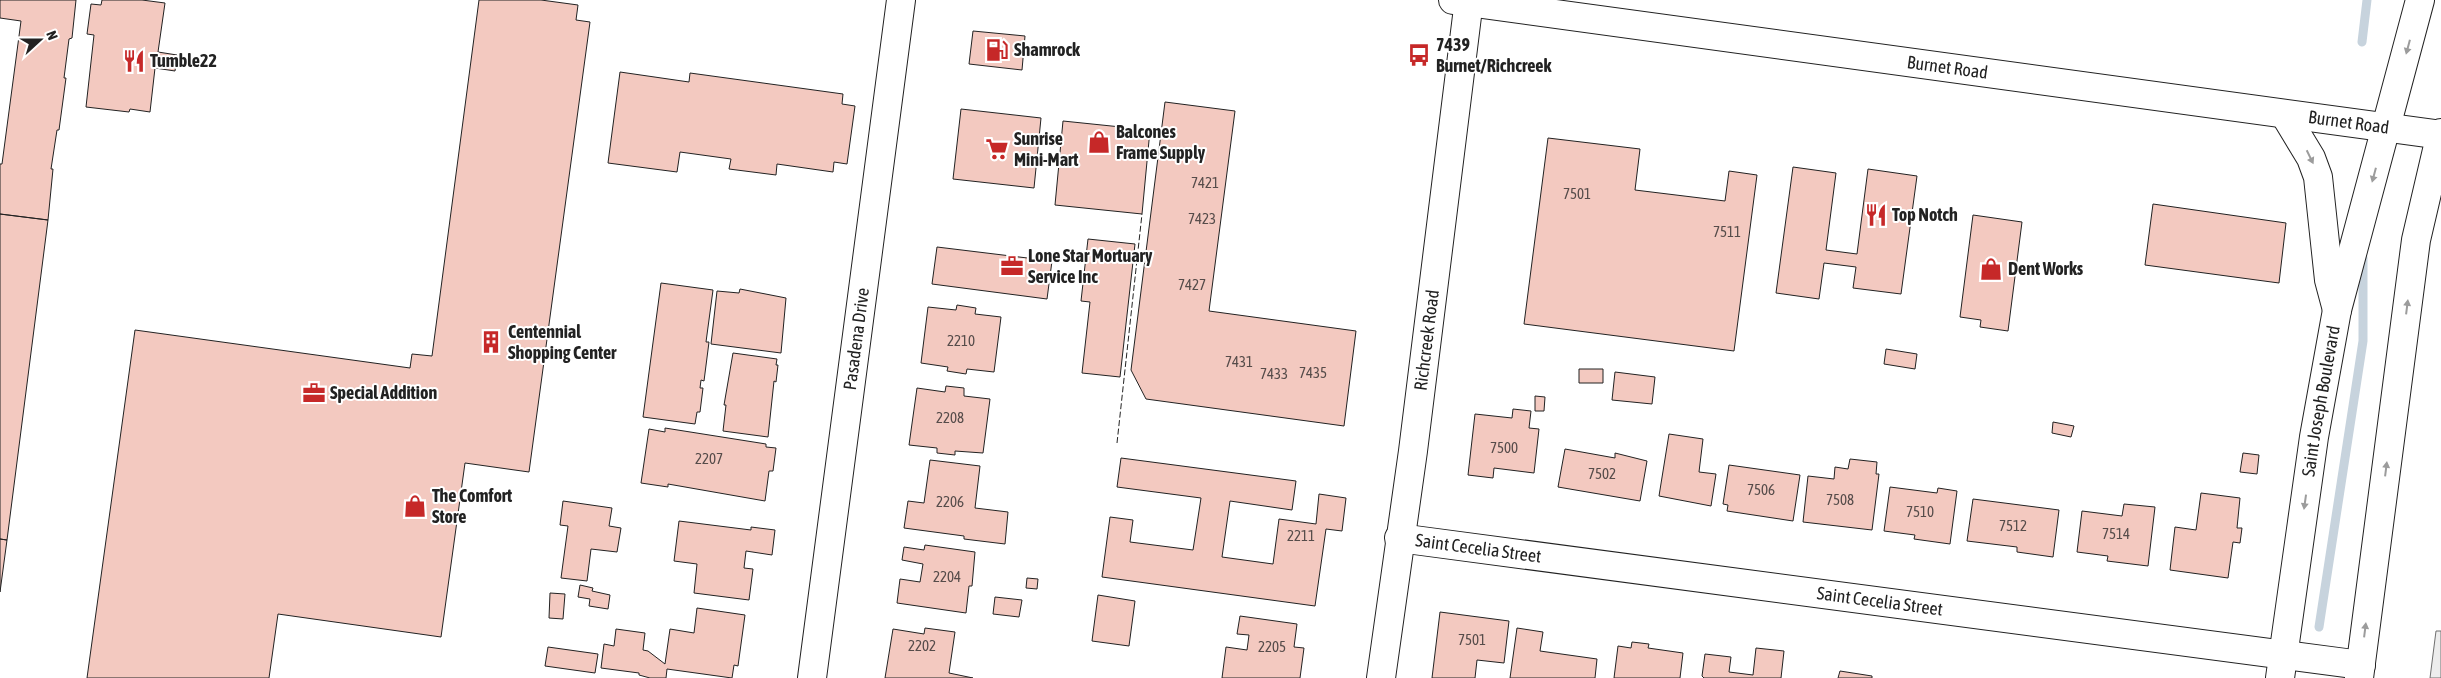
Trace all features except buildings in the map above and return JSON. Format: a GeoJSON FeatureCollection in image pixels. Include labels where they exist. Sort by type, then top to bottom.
{"type":"FeatureCollection","features":[{"type":"Feature","properties":{"kind":"street","name":"Pasadena Drive"},"geometry":{"type":"LineString","coordinates":[[812,678],[901,0]]}},
{"type":"Feature","properties":{"kind":"street","name":"Saint Joseph Boulevard"},"geometry":{"type":"LineString","coordinates":[[2282,666],[2314,437],[2337,310],[2420,0]]}},
{"type":"Feature","properties":{"kind":"street","name":"Burnet Road"},"geometry":{"type":"LineString","coordinates":[[1463,1],[2441,135]]}},
{"type":"Feature","properties":{"kind":"street","name":"Richcreek Road"},"geometry":{"type":"LineString","coordinates":[[1380,678],[1413,451],[1463,1]]}},
{"type":"Feature","properties":{"kind":"street"},"geometry":{"type":"LineString","coordinates":[[2285,114],[2307,151],[2318,176],[2329,280],[2337,310]]}},
{"type":"Feature","properties":{"kind":"street"},"geometry":{"type":"LineString","coordinates":[[2360,671],[2416,240],[2441,135]]}},
{"type":"Feature","properties":{"kind":"street","name":"Saint Cecelia Street"},"geometry":{"type":"LineString","coordinates":[[1399,538],[2282,666],[2360,671]]}},
{"type":"Feature","properties":{"kind":"shaded area"},"geometry":{"type":"Polygon","coordinates":[[[2436,631],[2441,631],[2441,678],[2430,678],[2436,631]]]}},
{"type":"Feature","properties":{"kind":"waterway"},"geometry":{"type":"LineString","coordinates":[[2362,42],[2367,0]]}},
{"type":"Feature","properties":{"kind":"waterway"},"geometry":{"type":"LineString","coordinates":[[2319,627],[2363,341],[2363,258]]}},
{"type":"Feature","properties":{"kind":"fence"},"geometry":{"type":"LineString","coordinates":[[1117,443],[1142,214]]}},
{"type":"Feature","properties":{"kind":"place","name":"Shamrock"},"geometry":{"type":"Point","coordinates":[997,50]}},
{"type":"Feature","properties":{"kind":"place","name":"7439 Burnet/Richcreek"},"geometry":{"type":"Point","coordinates":[1419,55]}},
{"type":"Feature","properties":{"kind":"place","name":"Tumble22"},"geometry":{"type":"Point","coordinates":[134,61]}},
{"type":"Feature","properties":{"kind":"place","name":"Balcones Frame Supply"},"geometry":{"type":"Point","coordinates":[1099,142]}},
{"type":"Feature","properties":{"kind":"place","name":"Sunrise Mini-Mart"},"geometry":{"type":"Point","coordinates":[997,149]}},
{"type":"Feature","properties":{"kind":"place","name":"Top Notch"},"geometry":{"type":"Point","coordinates":[1876,215]}},
{"type":"Feature","properties":{"kind":"place","name":"Lone Star Mortuary Service Inc"},"geometry":{"type":"Point","coordinates":[1012,266]}},
{"type":"Feature","properties":{"kind":"place","name":"Dent Works"},"geometry":{"type":"Point","coordinates":[1991,269]}},
{"type":"Feature","properties":{"kind":"place","name":"Centennial Shopping Center"},"geometry":{"type":"Point","coordinates":[491,342]}},
{"type":"Feature","properties":{"kind":"place","name":"Special Addition"},"geometry":{"type":"Point","coordinates":[314,393]}},
{"type":"Feature","properties":{"kind":"place","name":"The Comfort Store"},"geometry":{"type":"Point","coordinates":[415,506]}}]}
